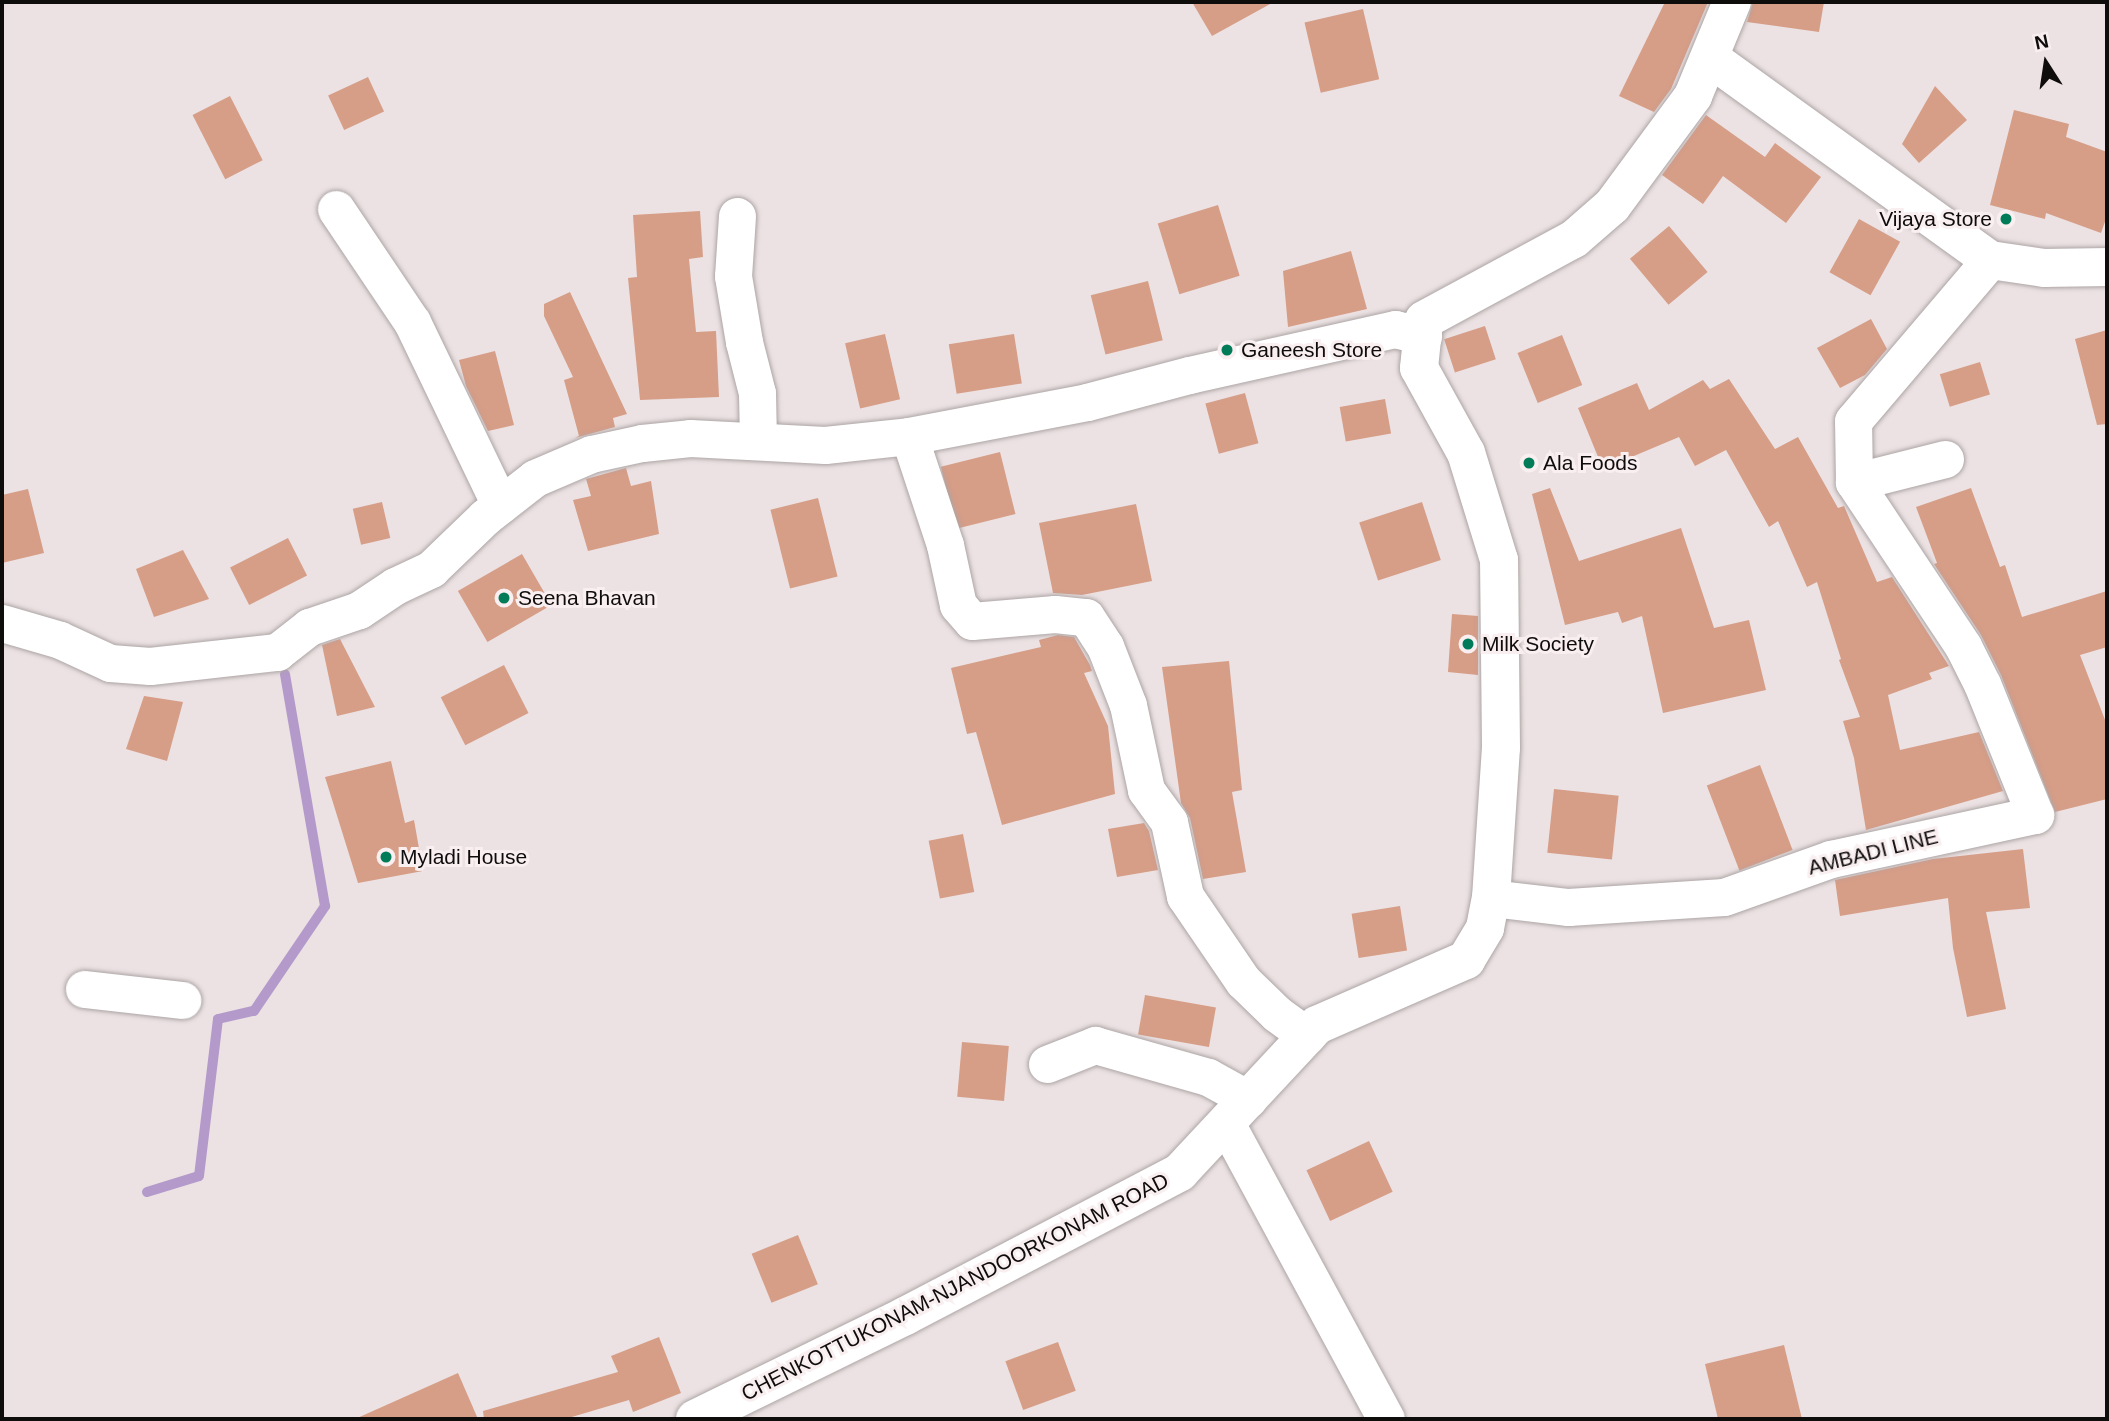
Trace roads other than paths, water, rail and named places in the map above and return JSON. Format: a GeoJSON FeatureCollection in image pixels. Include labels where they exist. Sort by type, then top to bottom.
{"type":"FeatureCollection","features":[{"type":"Feature","properties":{"kind":"main road"},"geometry":{"type":"LineString","coordinates":[[1423,336],[1424,320],[1574,239],[1612,206],[1693,96],[1732,2]]}},
{"type":"Feature","properties":{"kind":"main road"},"geometry":{"type":"LineString","coordinates":[[1710,58],[1990,260],[2044,268],[2107,267]]}},
{"type":"Feature","properties":{"kind":"main road","name":"CHENKOTTUKONAM-NJANDOORKONAM ROAD"},"geometry":{"type":"LineString","coordinates":[[695,1419],[905,1317],[1180,1172],[1317,1025],[1466,960],[1485,928],[1491,898],[1501,748],[1499,559],[1466,453],[1419,368],[1423,336]]}},
{"type":"Feature","properties":{"kind":"street"},"geometry":{"type":"LineString","coordinates":[[336,209],[412,322],[500,505]]}},
{"type":"Feature","properties":{"kind":"street"},"geometry":{"type":"LineString","coordinates":[[737,216],[733,276],[744,342],[757,393],[758,441]]}},
{"type":"Feature","properties":{"kind":"street"},"geometry":{"type":"LineString","coordinates":[[1945,459],[1854,482],[1853,421],[1990,260]]}},
{"type":"Feature","properties":{"kind":"street"},"geometry":{"type":"LineString","coordinates":[[2,623],[60,640],[110,663],[150,666],[277,652],[309,627],[359,610],[396,586],[431,569],[500,505],[536,478],[591,454],[642,443],[690,438],[825,445],[909,436],[1087,402],[1189,375],[1395,329],[1423,336]]}},
{"type":"Feature","properties":{"kind":"street"},"geometry":{"type":"LineString","coordinates":[[909,436],[945,545],[958,605],[972,621],[1055,614],[1086,617],[1105,646],[1128,705],[1146,790],[1169,821],[1185,896],[1243,981],[1277,1014],[1307,1036]]}},
{"type":"Feature","properties":{"kind":"street","name":"AMBADI LINE"},"geometry":{"type":"LineString","coordinates":[[1491,898],[1569,907],[1724,897],[1831,859],[2035,815],[1982,684],[1963,646],[1854,482]]}},
{"type":"Feature","properties":{"kind":"street"},"geometry":{"type":"LineString","coordinates":[[84,989],[182,1000]]}},
{"type":"Feature","properties":{"kind":"street"},"geometry":{"type":"LineString","coordinates":[[1048,1064],[1095,1045],[1208,1077],[1237,1111],[1386,1419]]}},
{"type":"Feature","properties":{"kind":"waterway"},"geometry":{"type":"LineString","coordinates":[[147,1192],[199,1176],[218,1019],[254,1011],[325,906],[285,674]]}},
{"type":"Feature","properties":{"kind":"place","name":"Vijaya Store"},"geometry":{"type":"Point","coordinates":[2006,219]}},
{"type":"Feature","properties":{"kind":"place","name":"Ganeesh Store"},"geometry":{"type":"Point","coordinates":[1227,350]}},
{"type":"Feature","properties":{"kind":"place","name":"Ala Foods"},"geometry":{"type":"Point","coordinates":[1529,463]}},
{"type":"Feature","properties":{"kind":"place","name":"Seena Bhavan"},"geometry":{"type":"Point","coordinates":[504,598]}},
{"type":"Feature","properties":{"kind":"place","name":"Milk Society"},"geometry":{"type":"Point","coordinates":[1468,644]}},
{"type":"Feature","properties":{"kind":"place","name":"Myladi House"},"geometry":{"type":"Point","coordinates":[386,857]}}]}
